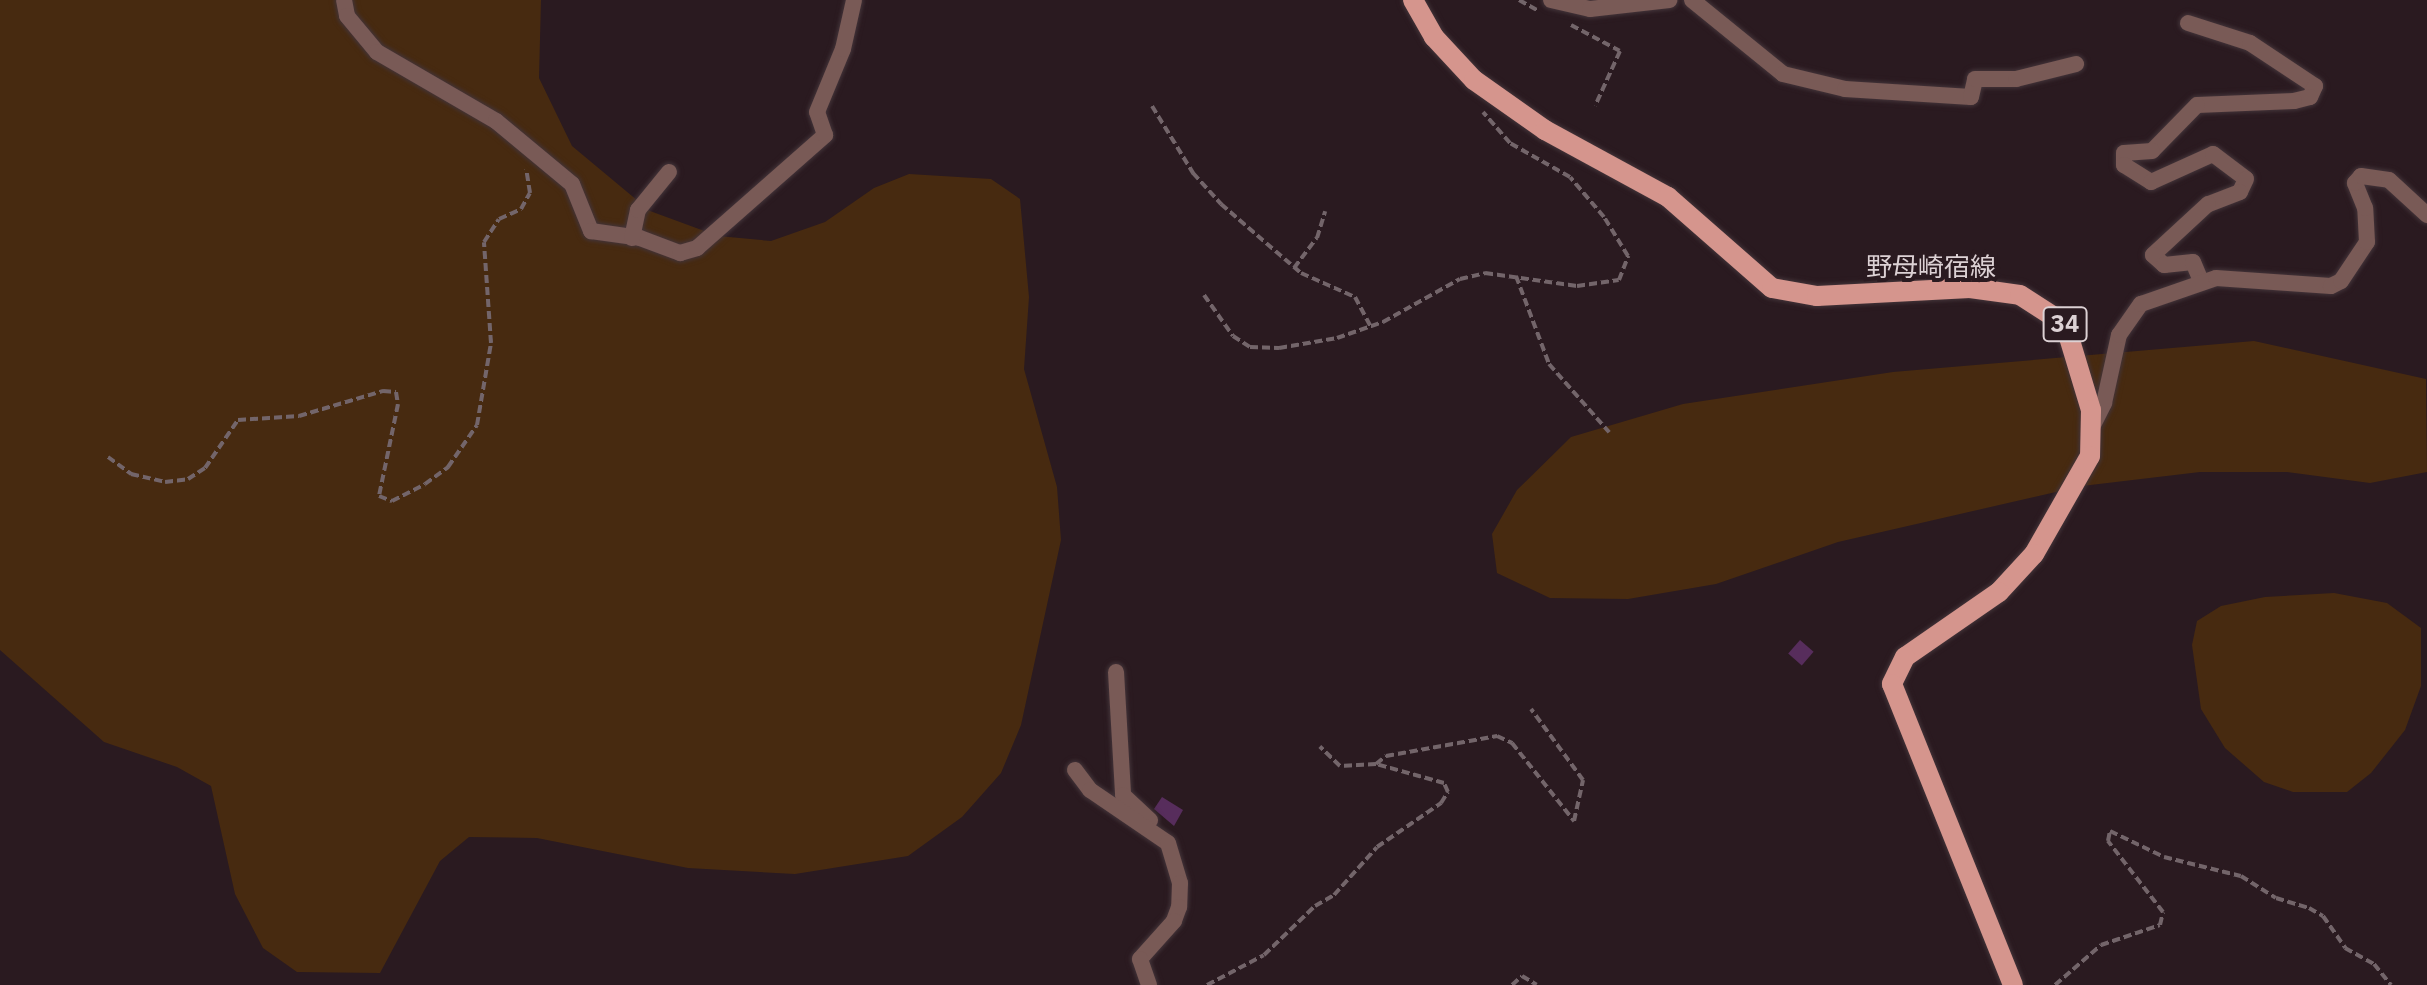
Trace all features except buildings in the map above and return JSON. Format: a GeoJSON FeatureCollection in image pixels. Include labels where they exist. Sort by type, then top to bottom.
{"type":"FeatureCollection","features":[{"type":"Feature","properties":{"kind":"main road","name":"野母崎宿線"},"geometry":{"type":"LineString","coordinates":[[1413,0],[1434,37],[1474,80],[1545,130],[1668,197],[1772,288],[1817,296],[1970,288],[2020,295],[2047,308],[2065,324],[2074,343],[2092,427],[2090,456],[2034,554],[1999,592],[1905,657],[1892,684],[2013,985]]}},
{"type":"Feature","properties":{"kind":"street"},"geometry":{"type":"LineString","coordinates":[[344,0],[347,16],[377,52],[496,121],[572,184],[591,231],[632,238],[680,253],[697,248],[825,135],[817,112],[843,49],[854,0]]}},
{"type":"Feature","properties":{"kind":"street"},"geometry":{"type":"LineString","coordinates":[[1549,7],[1590,9],[1669,0]]}},
{"type":"Feature","properties":{"kind":"street"},"geometry":{"type":"LineString","coordinates":[[1692,0],[1783,74],[1845,89],[1971,97],[1975,79],[2016,79],[2076,64]]}},
{"type":"Feature","properties":{"kind":"street"},"geometry":{"type":"LineString","coordinates":[[2188,23],[2250,43],[2315,86],[2310,97],[2294,101],[2197,105],[2152,151],[2124,153],[2124,165],[2151,182],[2213,154],[2246,179],[2240,192],[2208,204],[2153,255],[2164,265],[2193,262],[2201,281]]}},
{"type":"Feature","properties":{"kind":"street"},"geometry":{"type":"LineString","coordinates":[[632,238],[638,210],[669,172]]}},
{"type":"Feature","properties":{"kind":"street"},"geometry":{"type":"LineString","coordinates":[[2092,427],[2104,403],[2110,359],[2129,319],[2158,294],[2201,281],[2241,278],[2331,286],[2341,281],[2367,242],[2365,208],[2355,183],[2361,176],[2389,180],[2427,215]]}},
{"type":"Feature","properties":{"kind":"street"},"geometry":{"type":"LineString","coordinates":[[1116,672],[1123,795],[1168,843],[1180,883],[1179,907],[1174,921],[1140,959],[1149,985]]}},
{"type":"Feature","properties":{"kind":"street"},"geometry":{"type":"LineString","coordinates":[[1075,770],[1090,790],[1168,843]]}},
{"type":"Feature","properties":{"kind":"path"},"geometry":{"type":"LineString","coordinates":[[1519,0],[1549,7]]}},
{"type":"Feature","properties":{"kind":"path"},"geometry":{"type":"LineString","coordinates":[[1559,20],[1620,51],[1595,106]]}},
{"type":"Feature","properties":{"kind":"path"},"geometry":{"type":"LineString","coordinates":[[1204,295],[1233,336],[1250,347],[1279,348],[1371,327],[1460,279],[1485,273],[1595,287],[1619,280],[1628,256],[1570,177],[1510,143],[1487,120],[1474,96],[1474,80]]}},
{"type":"Feature","properties":{"kind":"path"},"geometry":{"type":"LineString","coordinates":[[1152,106],[1193,173],[1294,268],[1355,297],[1371,327]]}},
{"type":"Feature","properties":{"kind":"path"},"geometry":{"type":"LineString","coordinates":[[108,457],[131,474],[165,482],[188,479],[205,468],[238,420],[299,416],[383,391],[396,392],[398,404],[380,480],[382,500],[408,495],[437,476],[477,425],[491,343],[484,242],[488,229],[521,209],[530,193],[525,163],[529,148]]}},
{"type":"Feature","properties":{"kind":"path"},"geometry":{"type":"LineString","coordinates":[[1294,268],[1317,238],[1325,211]]}},
{"type":"Feature","properties":{"kind":"path"},"geometry":{"type":"LineString","coordinates":[[1516,276],[1549,364],[1609,432]]}},
{"type":"Feature","properties":{"kind":"path"},"geometry":{"type":"LineString","coordinates":[[1376,764],[1386,756],[1497,736],[1512,743],[1574,821],[1583,780],[1531,709]]}},
{"type":"Feature","properties":{"kind":"path"},"geometry":{"type":"LineString","coordinates":[[1207,985],[1264,955],[1315,906],[1334,895],[1377,847],[1441,803],[1448,792],[1444,783],[1376,764],[1340,766],[1320,747]]}},
{"type":"Feature","properties":{"kind":"path"},"geometry":{"type":"LineString","coordinates":[[2055,985],[2101,945],[2160,925],[2163,912],[2108,841],[2110,831],[2183,865],[2241,876],[2276,898],[2309,908],[2323,916],[2345,948],[2374,964],[2391,985]]}},
{"type":"Feature","properties":{"kind":"path"},"geometry":{"type":"LineString","coordinates":[[1512,985],[1522,976],[1537,985]]}},
{"type":"Feature","properties":{"kind":"shaded area"},"geometry":{"type":"Polygon","coordinates":[[[0,0],[541,0],[539,78],[572,146],[650,211],[718,236],[771,241],[825,222],[874,188],[909,174],[991,179],[1020,199],[1029,297],[1024,369],[1057,487],[1061,540],[1021,725],[1001,773],[962,817],[908,856],[795,874],[688,868],[537,838],[469,837],[440,861],[380,973],[297,972],[263,948],[235,894],[211,786],[177,767],[104,742],[0,650],[0,0]]]}},
{"type":"Feature","properties":{"kind":"shaded area"},"geometry":{"type":"Polygon","coordinates":[[[2254,341],[2426,379],[2427,472],[2370,483],[2287,472],[2200,472],[2082,486],[1838,542],[1716,584],[1628,599],[1550,598],[1497,573],[1492,534],[1517,490],[1571,437],[1683,404],[1893,372],[2254,341]]]}},
{"type":"Feature","properties":{"kind":"shaded area"},"geometry":{"type":"Polygon","coordinates":[[[2334,593],[2387,603],[2421,628],[2421,686],[2405,730],[2371,773],[2347,792],[2293,792],[2264,782],[2225,748],[2201,709],[2192,645],[2197,621],[2221,606],[2265,597],[2334,593]]]}}]}
